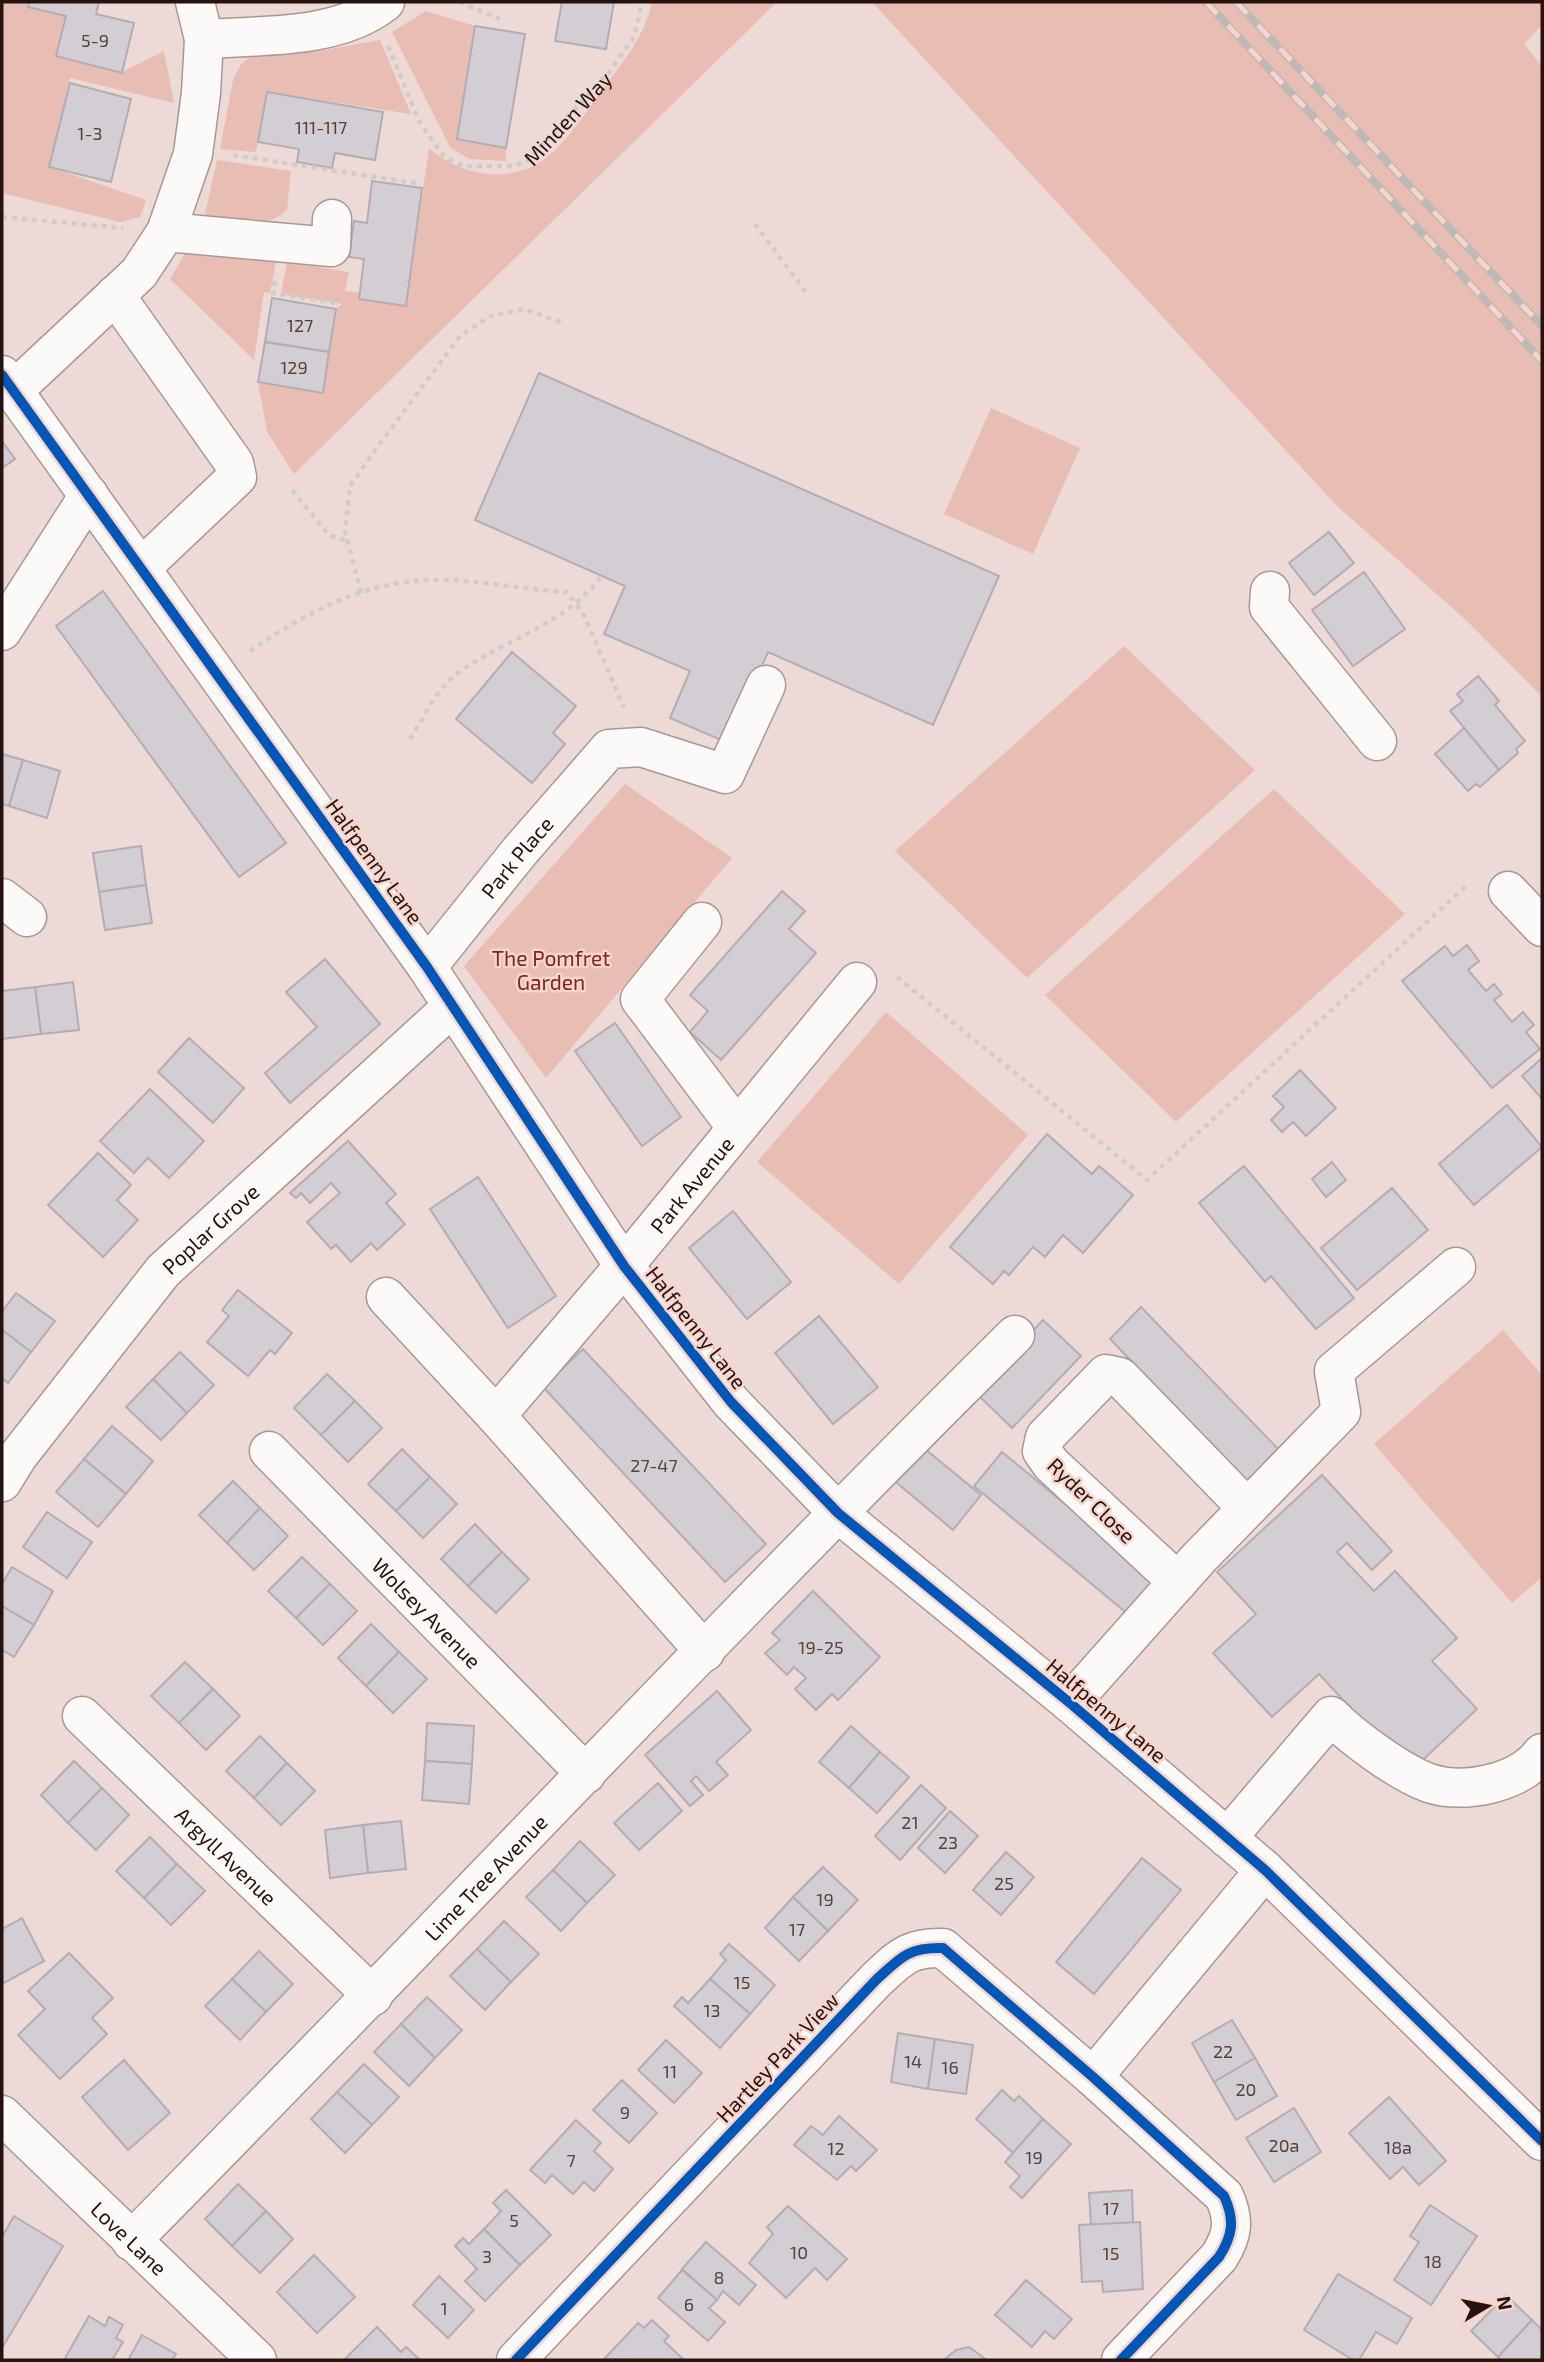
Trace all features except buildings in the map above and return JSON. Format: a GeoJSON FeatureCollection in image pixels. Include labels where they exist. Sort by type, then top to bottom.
{"type":"FeatureCollection","features":[{"type":"Feature","properties":{"kind":"street"},"geometry":{"type":"LineString","coordinates":[[7,383],[115,295],[139,272],[166,232],[193,154],[204,39],[195,2]]}},
{"type":"Feature","properties":{"kind":"street"},"geometry":{"type":"LineString","coordinates":[[204,39],[317,29],[378,6]]}},
{"type":"Feature","properties":{"kind":"street"},"geometry":{"type":"LineString","coordinates":[[166,232],[331,247],[332,219]]}},
{"type":"Feature","properties":{"kind":"street"},"geometry":{"type":"LineString","coordinates":[[115,295],[234,463],[237,477],[142,568]]}},
{"type":"Feature","properties":{"kind":"street","name":"Halfpenny Lane"},"geometry":{"type":"LineString","coordinates":[[7,383],[427,967],[624,1266],[731,1402],[838,1513],[1070,1703],[1265,1870],[1542,2141]]}},
{"type":"Feature","properties":{"kind":"street"},"geometry":{"type":"LineString","coordinates":[[2,631],[89,495]]}},
{"type":"Feature","properties":{"kind":"street"},"geometry":{"type":"LineString","coordinates":[[1270,591],[1269,607],[1377,741]]}},
{"type":"Feature","properties":{"kind":"street"},"geometry":{"type":"LineString","coordinates":[[625,748],[725,774],[766,685]]}},
{"type":"Feature","properties":{"kind":"street","name":"Park Place"},"geometry":{"type":"LineString","coordinates":[[427,967],[520,851],[625,748]]}},
{"type":"Feature","properties":{"kind":"street"},"geometry":{"type":"LineString","coordinates":[[1508,891],[1542,927]]}},
{"type":"Feature","properties":{"kind":"street"},"geometry":{"type":"LineString","coordinates":[[702,922],[640,999],[737,1128]]}},
{"type":"Feature","properties":{"kind":"street","name":"Park Avenue"},"geometry":{"type":"LineString","coordinates":[[496,1416],[624,1266],[857,982]]}},
{"type":"Feature","properties":{"kind":"street","name":"Poplar Grove"},"geometry":{"type":"LineString","coordinates":[[2,1482],[26,1445],[163,1271],[452,1007]]}},
{"type":"Feature","properties":{"kind":"street"},"geometry":{"type":"LineString","coordinates":[[1070,1703],[1178,1582],[1341,1412],[1334,1371],[1456,1267]]}},
{"type":"Feature","properties":{"kind":"street"},"geometry":{"type":"LineString","coordinates":[[386,1297],[496,1416],[705,1652]]}},
{"type":"Feature","properties":{"kind":"street","name":"Lime Tree Avenue"},"geometry":{"type":"LineString","coordinates":[[131,2241],[373,1996],[838,1513],[1015,1335]]}},
{"type":"Feature","properties":{"kind":"street","name":"Ryder Close"},"geometry":{"type":"LineString","coordinates":[[1178,1582],[1051,1464],[1042,1451],[1045,1437],[1105,1374],[1121,1377],[1247,1508]]}},
{"type":"Feature","properties":{"kind":"street","name":"Wolsey Avenue"},"geometry":{"type":"LineString","coordinates":[[269,1451],[586,1774]]}},
{"type":"Feature","properties":{"kind":"street","name":"Argyll Avenue"},"geometry":{"type":"LineString","coordinates":[[82,1716],[373,1996]]}},
{"type":"Feature","properties":{"kind":"street"},"geometry":{"type":"LineString","coordinates":[[1227,1838],[1331,1716],[1355,1740],[1429,1783],[1460,1787],[1518,1776],[1542,1753]]}},
{"type":"Feature","properties":{"kind":"street"},"geometry":{"type":"LineString","coordinates":[[1093,2077],[1265,1870]]}},
{"type":"Feature","properties":{"kind":"street","name":"Hartley Park View"},"geometry":{"type":"LineString","coordinates":[[516,2360],[876,1980],[911,1950],[943,1948],[1093,2077],[1224,2196],[1232,2214],[1231,2237],[1219,2257],[1121,2360]]}},
{"type":"Feature","properties":{"kind":"street","name":"Love Lane"},"geometry":{"type":"LineString","coordinates":[[2,2119],[257,2360]]}},
{"type":"Feature","properties":{"kind":"path"},"geometry":{"type":"LineString","coordinates":[[459,2],[500,19]]}},
{"type":"Feature","properties":{"kind":"path"},"geometry":{"type":"LineString","coordinates":[[224,153],[421,184]]}},
{"type":"Feature","properties":{"kind":"path"},"geometry":{"type":"LineString","coordinates":[[2,217],[166,232]]}},
{"type":"Feature","properties":{"kind":"path"},"geometry":{"type":"LineString","coordinates":[[755,224],[807,294]]}},
{"type":"Feature","properties":{"kind":"path"},"geometry":{"type":"LineString","coordinates":[[361,593],[345,531],[350,486],[460,336],[491,316],[524,309],[563,323]]}},
{"type":"Feature","properties":{"kind":"path"},"geometry":{"type":"LineString","coordinates":[[292,490],[329,535],[348,541]]}},
{"type":"Feature","properties":{"kind":"path"},"geometry":{"type":"LineString","coordinates":[[410,739],[436,698],[456,674],[576,604],[590,593],[601,576]]}},
{"type":"Feature","properties":{"kind":"path"},"geometry":{"type":"LineString","coordinates":[[244,654],[306,613],[377,588],[433,580],[567,592],[576,604],[625,748]]}},
{"type":"Feature","properties":{"kind":"path"},"geometry":{"type":"LineString","coordinates":[[857,982],[892,973],[1147,1180],[1467,885],[1494,903],[1508,891]]}},
{"type":"Feature","properties":{"kind":"green space"},"geometry":{"type":"Polygon","coordinates":[[[2,2],[29,2],[28,7],[66,16],[56,56],[122,72],[164,51],[174,103],[70,78],[50,167],[146,200],[140,217],[120,222],[2,193],[2,2]]]}},
{"type":"Feature","properties":{"kind":"green space"},"geometry":{"type":"Polygon","coordinates":[[[652,2],[777,2],[294,474],[267,432],[258,382],[323,392],[336,309],[342,304],[281,294],[287,262],[349,272],[345,291],[360,293],[359,299],[406,306],[429,148],[455,165],[484,174],[515,172],[543,160],[568,136],[625,59],[639,37],[652,2]]]}},
{"type":"Feature","properties":{"kind":"green space"},"geometry":{"type":"Polygon","coordinates":[[[872,2],[1542,2],[1542,25],[1524,44],[1542,66],[1542,697],[1467,621],[1337,506],[872,2]]]}},
{"type":"Feature","properties":{"kind":"green space"},"geometry":{"type":"Polygon","coordinates":[[[426,11],[475,26],[457,139],[506,148],[506,161],[469,159],[450,147],[392,32],[426,11]]]}},
{"type":"Feature","properties":{"kind":"green space"},"geometry":{"type":"Polygon","coordinates":[[[380,40],[411,114],[267,92],[256,152],[220,149],[233,80],[241,64],[251,57],[320,51],[380,40]]]}},
{"type":"Feature","properties":{"kind":"green space"},"geometry":{"type":"Polygon","coordinates":[[[217,160],[291,171],[287,209],[279,216],[259,223],[204,219],[217,160]]]}},
{"type":"Feature","properties":{"kind":"green space"},"geometry":{"type":"Polygon","coordinates":[[[190,245],[276,262],[270,293],[264,292],[254,360],[170,279],[190,245]]]}},
{"type":"Feature","properties":{"kind":"green space"},"geometry":{"type":"Polygon","coordinates":[[[991,408],[1080,448],[1033,554],[944,514],[991,408]]]}},
{"type":"Feature","properties":{"kind":"green space"},"geometry":{"type":"Polygon","coordinates":[[[1124,646],[1255,770],[1027,978],[895,851],[1124,646]]]}},
{"type":"Feature","properties":{"kind":"green space","name":"The Pomfret Garden"},"geometry":{"type":"Polygon","coordinates":[[[625,784],[732,858],[546,1078],[464,966],[625,784]]]}},
{"type":"Feature","properties":{"kind":"green space"},"geometry":{"type":"Polygon","coordinates":[[[1274,789],[1405,914],[1176,1122],[1045,995],[1274,789]]]}},
{"type":"Feature","properties":{"kind":"green space"},"geometry":{"type":"Polygon","coordinates":[[[886,1012],[1028,1135],[899,1284],[757,1162],[886,1012]]]}},
{"type":"Feature","properties":{"kind":"green space"},"geometry":{"type":"Polygon","coordinates":[[[1503,1330],[1542,1375],[1542,1577],[1512,1603],[1374,1444],[1503,1330]]]}},
{"type":"Feature","properties":{"kind":"railway"},"geometry":{"type":"LineString","coordinates":[[1206,2],[1542,361]]}},
{"type":"Feature","properties":{"kind":"railway"},"geometry":{"type":"LineString","coordinates":[[1236,2],[1542,326]]}},
{"type":"Feature","properties":{"kind":"cycle path"},"geometry":{"type":"LineString","coordinates":[[2,375],[427,967],[624,1266],[731,1402],[838,1513],[1070,1703],[1265,1870],[1542,2141]]}},
{"type":"Feature","properties":{"kind":"cycle path"},"geometry":{"type":"LineString","coordinates":[[516,2360],[876,1980],[905,1955],[931,1948],[943,1948],[1093,2077],[1224,2196],[1230,2213],[1231,2227],[1219,2257],[1121,2360]]}}]}
